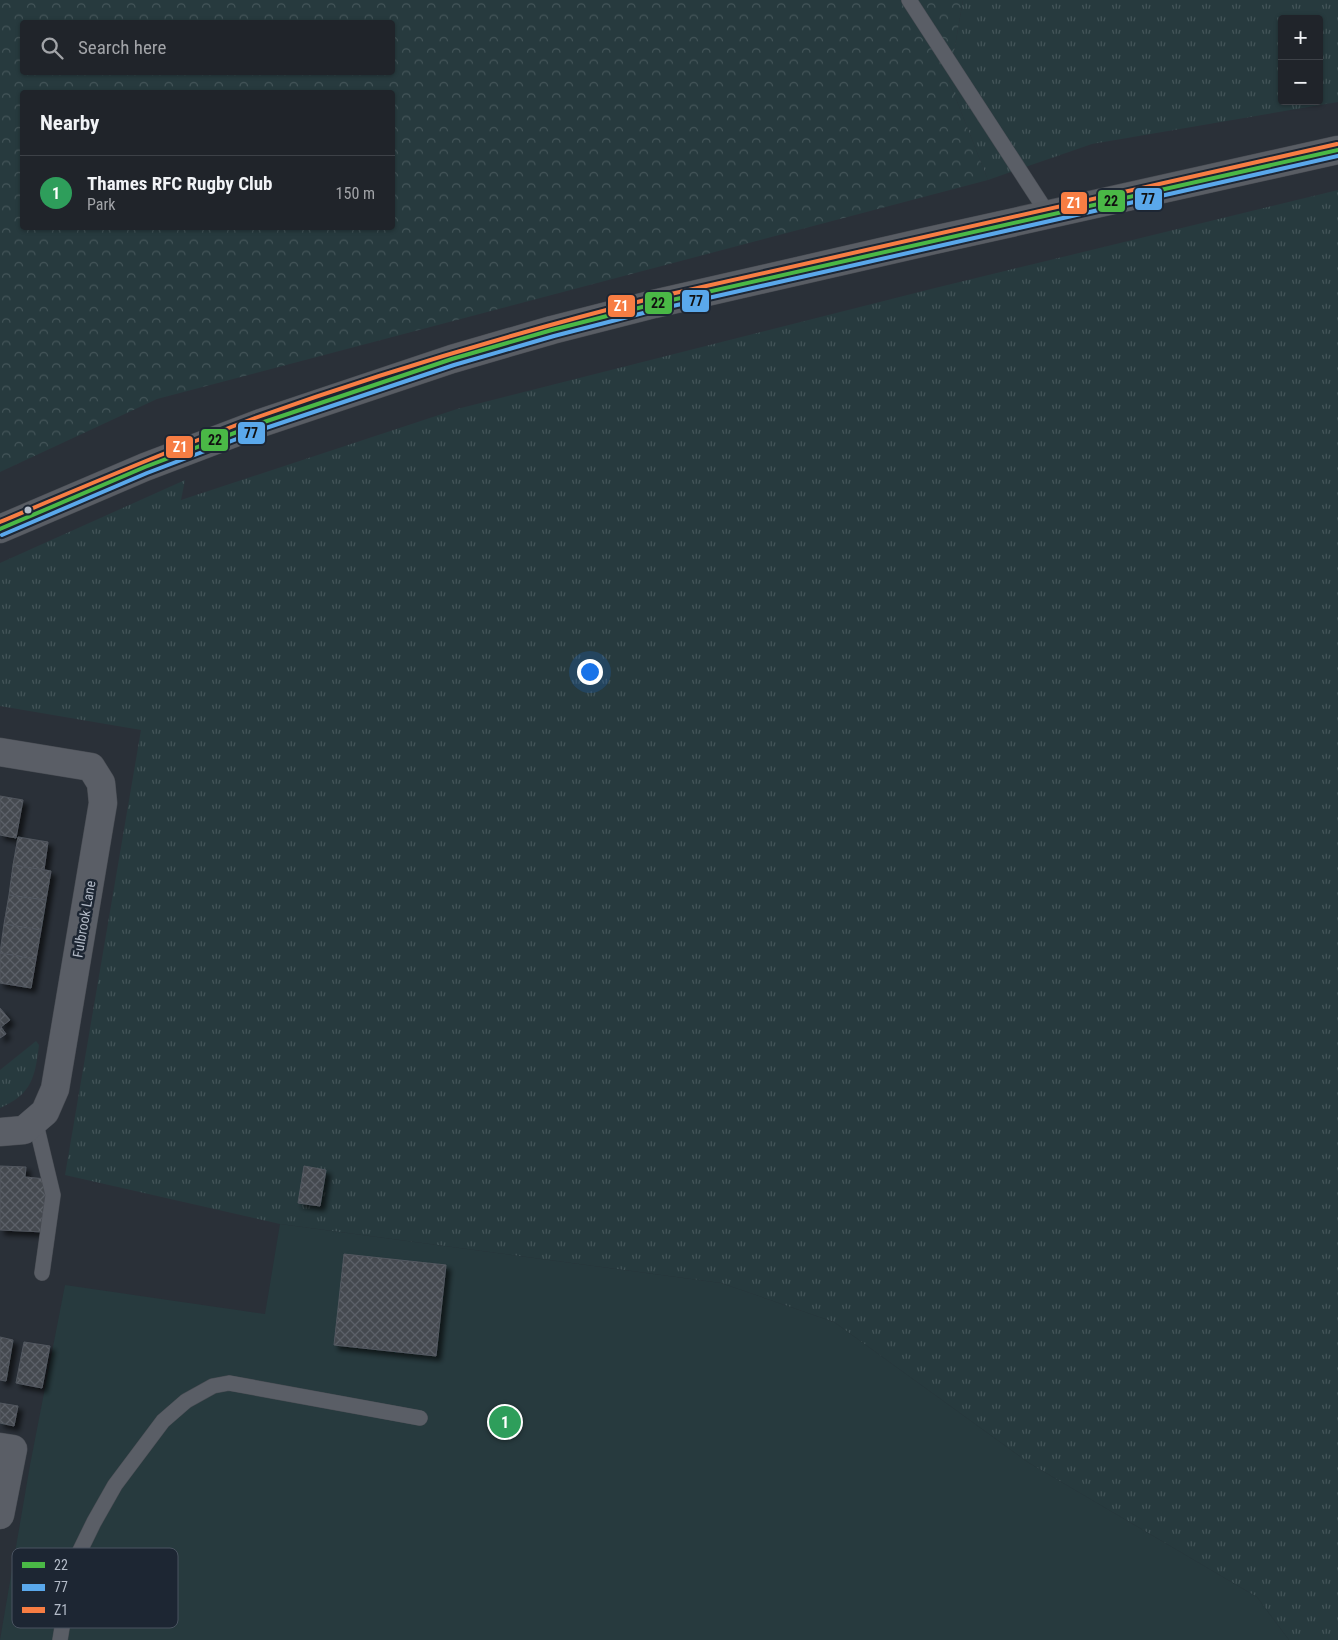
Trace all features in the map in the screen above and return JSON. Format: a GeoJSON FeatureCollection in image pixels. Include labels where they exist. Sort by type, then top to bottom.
{"type":"FeatureCollection","features":[{"type":"Feature","properties":{"kind":"main road"},"geometry":{"type":"LineString","coordinates":[[0,529],[145,467],[258,424],[452,359],[552,330],[654,304],[1338,150]]}},
{"type":"Feature","properties":{"kind":"street","name":"Fulbrook Lane"},"geometry":{"type":"LineString","coordinates":[[0,752],[91,768],[101,783],[103,796],[55,1088],[45,1112],[24,1130],[0,1132]]}},
{"type":"Feature","properties":{"kind":"street"},"geometry":{"type":"LineString","coordinates":[[0,1447],[13,1450],[0,1515]]}},
{"type":"Feature","properties":{"kind":"lane"},"geometry":{"type":"LineString","coordinates":[[909,0],[1048,214]]}},
{"type":"Feature","properties":{"kind":"lane"},"geometry":{"type":"LineString","coordinates":[[35,1120],[52,1196],[42,1273]]}},
{"type":"Feature","properties":{"kind":"lane"},"geometry":{"type":"LineString","coordinates":[[81,1548],[115,1486],[163,1421],[186,1401],[213,1386],[230,1383],[420,1418]]}},
{"type":"Feature","properties":{"kind":"green space"},"geometry":{"type":"Polygon","coordinates":[[[0,0],[963,0],[949,81],[988,180],[157,399],[0,472],[0,0]]]}},
{"type":"Feature","properties":{"kind":"green space"},"geometry":{"type":"Polygon","coordinates":[[[963,0],[1338,0],[1338,102],[1323,105],[1323,15],[1278,15],[1278,105],[1320,105],[1092,144],[988,180],[949,81],[963,0]]]}},
{"type":"Feature","properties":{"kind":"green space"},"geometry":{"type":"Polygon","coordinates":[[[1338,190],[1338,1640],[1289,1640],[1257,1597],[1029,1463],[834,1322],[721,1283],[280,1224],[65,1175],[141,730],[0,706],[0,563],[185,480],[181,500],[457,409],[935,288],[1338,190]]]}},
{"type":"Feature","properties":{"kind":"green space"},"geometry":{"type":"Polygon","coordinates":[[[36,1041],[39,1045],[36,1066],[30,1083],[19,1097],[0,1108],[0,1070],[36,1041]]]}},
{"type":"Feature","properties":{"kind":"green space"},"geometry":{"type":"Polygon","coordinates":[[[280,1224],[721,1283],[834,1322],[1029,1463],[1257,1597],[1289,1640],[0,1640],[12,1570],[12,1628],[178,1628],[178,1548],[16,1548],[65,1285],[265,1314],[280,1224]]]}},
{"type":"Feature","properties":{"kind":"building"},"geometry":{"type":"Polygon","coordinates":[[[0,796],[23,800],[16,838],[0,835],[0,796]]]}},
{"type":"Feature","properties":{"kind":"building"},"geometry":{"type":"Polygon","coordinates":[[[18,837],[48,842],[44,870],[13,865],[18,837]]]}},
{"type":"Feature","properties":{"kind":"building"},"geometry":{"type":"Polygon","coordinates":[[[13,865],[51,871],[46,900],[9,895],[13,865]]]}},
{"type":"Feature","properties":{"kind":"building"},"geometry":{"type":"Polygon","coordinates":[[[9,895],[46,900],[41,930],[4,924],[9,895]]]}},
{"type":"Feature","properties":{"kind":"building"},"geometry":{"type":"Polygon","coordinates":[[[4,924],[41,930],[36,959],[0,953],[4,924]]]}},
{"type":"Feature","properties":{"kind":"building"},"geometry":{"type":"Polygon","coordinates":[[[0,953],[36,959],[31,988],[0,983],[0,953]]]}},
{"type":"Feature","properties":{"kind":"building"},"geometry":{"type":"Polygon","coordinates":[[[0,1008],[10,1020],[1,1027],[6,1034],[0,1038],[0,1008]]]}},
{"type":"Feature","properties":{"kind":"building"},"geometry":{"type":"Polygon","coordinates":[[[0,1166],[26,1167],[25,1177],[47,1179],[44,1232],[0,1230],[0,1166]]]}},
{"type":"Feature","properties":{"kind":"building"},"geometry":{"type":"Polygon","coordinates":[[[304,1166],[326,1170],[320,1206],[298,1203],[304,1166]]]}},
{"type":"Feature","properties":{"kind":"building"},"geometry":{"type":"Polygon","coordinates":[[[344,1254],[446,1265],[436,1356],[334,1345],[344,1254]]]}},
{"type":"Feature","properties":{"kind":"building"},"geometry":{"type":"Polygon","coordinates":[[[0,1337],[13,1340],[6,1381],[0,1380],[0,1337]]]}},
{"type":"Feature","properties":{"kind":"building"},"geometry":{"type":"Polygon","coordinates":[[[24,1342],[50,1346],[42,1388],[16,1383],[24,1342]]]}},
{"type":"Feature","properties":{"kind":"building"},"geometry":{"type":"Polygon","coordinates":[[[0,1403],[18,1406],[14,1426],[0,1423],[0,1403]]]}},
{"type":"Feature","properties":{"kind":"transit line","name":"Z1"},"geometry":{"type":"LineString","coordinates":[[0,522],[159,455],[255,418],[403,368],[552,324],[653,298],[1337,144]]}},
{"type":"Feature","properties":{"kind":"transit line","name":"22"},"geometry":{"type":"LineString","coordinates":[[0,529],[145,467],[258,424],[452,359],[552,330],[654,304],[1338,150]]}},
{"type":"Feature","properties":{"kind":"transit line","name":"77"},"geometry":{"type":"LineString","coordinates":[[2,535],[147,473],[260,430],[454,365],[554,336],[655,310],[1338,156]]}},
{"type":"Feature","properties":{"kind":"place","name":"Thames RFC Rugby Club"},"geometry":{"type":"Point","coordinates":[505,1422]}}]}
